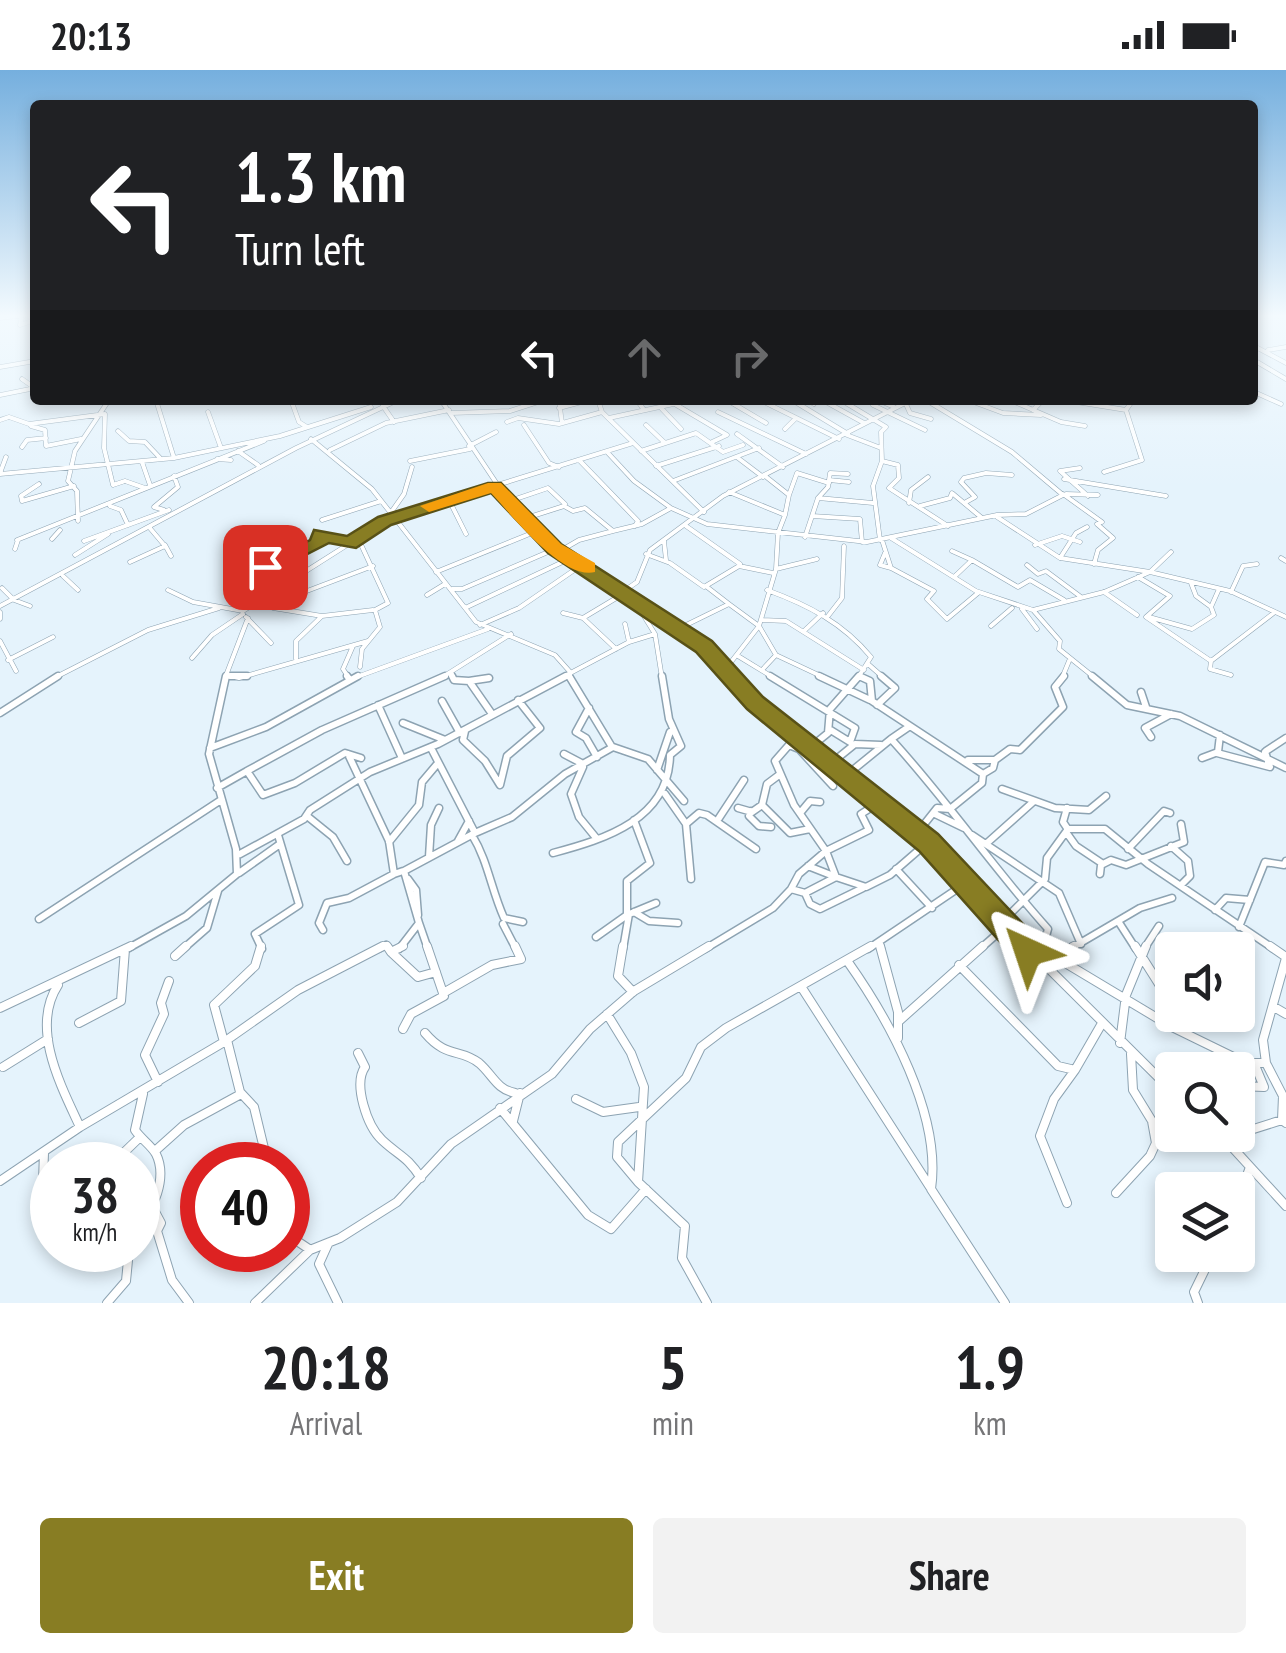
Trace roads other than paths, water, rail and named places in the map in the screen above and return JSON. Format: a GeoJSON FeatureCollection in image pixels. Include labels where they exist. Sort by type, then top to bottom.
{"type":"FeatureCollection","features":[{"type":"Feature","properties":{"kind":"street"},"geometry":{"type":"LineString","coordinates":[[22,379],[30,384]]}},
{"type":"Feature","properties":{"kind":"street"},"geometry":{"type":"LineString","coordinates":[[0,395],[30,388]]}},
{"type":"Feature","properties":{"kind":"street"},"geometry":{"type":"LineString","coordinates":[[1258,394],[1281,404]]}},
{"type":"Feature","properties":{"kind":"street"},"geometry":{"type":"LineString","coordinates":[[78,522],[69,469],[82,439],[106,405]]}},
{"type":"Feature","properties":{"kind":"street"},"geometry":{"type":"LineString","coordinates":[[158,405],[174,458]]}},
{"type":"Feature","properties":{"kind":"street"},"geometry":{"type":"LineString","coordinates":[[293,405],[299,422],[307,427]]}},
{"type":"Feature","properties":{"kind":"street"},"geometry":{"type":"LineString","coordinates":[[15,549],[17,540],[49,535],[214,459],[379,405]]}},
{"type":"Feature","properties":{"kind":"street"},"geometry":{"type":"LineString","coordinates":[[445,405],[494,486],[522,519],[557,550],[704,646],[762,709],[848,774],[928,842],[1041,965],[1155,1075]]}},
{"type":"Feature","properties":{"kind":"street"},"geometry":{"type":"LineString","coordinates":[[513,405],[514,409]]}},
{"type":"Feature","properties":{"kind":"street"},"geometry":{"type":"LineString","coordinates":[[328,451],[394,422],[527,405]]}},
{"type":"Feature","properties":{"kind":"street"},"geometry":{"type":"LineString","coordinates":[[562,423],[559,408],[570,405]]}},
{"type":"Feature","properties":{"kind":"street"},"geometry":{"type":"LineString","coordinates":[[600,405],[632,443],[704,512]]}},
{"type":"Feature","properties":{"kind":"street"},"geometry":{"type":"LineString","coordinates":[[640,405],[644,410]]}},
{"type":"Feature","properties":{"kind":"street"},"geometry":{"type":"LineString","coordinates":[[644,416],[677,405]]}},
{"type":"Feature","properties":{"kind":"street"},"geometry":{"type":"LineString","coordinates":[[737,405],[766,424]]}},
{"type":"Feature","properties":{"kind":"street"},"geometry":{"type":"LineString","coordinates":[[769,405],[839,439]]}},
{"type":"Feature","properties":{"kind":"street"},"geometry":{"type":"LineString","coordinates":[[800,405],[848,434],[881,448]]}},
{"type":"Feature","properties":{"kind":"street"},"geometry":{"type":"LineString","coordinates":[[831,405],[864,423]]}},
{"type":"Feature","properties":{"kind":"street"},"geometry":{"type":"LineString","coordinates":[[848,405],[886,427],[881,432],[882,461],[874,479],[881,540],[891,568],[934,591],[927,599],[929,606],[947,618],[978,593]]}},
{"type":"Feature","properties":{"kind":"street"},"geometry":{"type":"LineString","coordinates":[[882,405],[916,429],[925,430]]}},
{"type":"Feature","properties":{"kind":"street"},"geometry":{"type":"LineString","coordinates":[[584,618],[637,582],[646,554],[730,492],[899,405]]}},
{"type":"Feature","properties":{"kind":"street"},"geometry":{"type":"LineString","coordinates":[[908,405],[910,413],[932,419]]}},
{"type":"Feature","properties":{"kind":"street"},"geometry":{"type":"LineString","coordinates":[[934,405],[1012,452],[1063,494],[1095,514],[1102,522],[1097,524],[1114,538],[1098,550],[1093,565]]}},
{"type":"Feature","properties":{"kind":"street"},"geometry":{"type":"LineString","coordinates":[[983,405],[1012,415],[1042,414]]}},
{"type":"Feature","properties":{"kind":"street"},"geometry":{"type":"LineString","coordinates":[[1022,405],[1086,426]]}},
{"type":"Feature","properties":{"kind":"street"},"geometry":{"type":"LineString","coordinates":[[1033,410],[1038,405]]}},
{"type":"Feature","properties":{"kind":"street"},"geometry":{"type":"LineString","coordinates":[[1095,405],[1126,410]]}},
{"type":"Feature","properties":{"kind":"street"},"geometry":{"type":"LineString","coordinates":[[1104,472],[1143,458],[1131,437],[1126,410],[1130,405]]}},
{"type":"Feature","properties":{"kind":"street"},"geometry":{"type":"LineString","coordinates":[[91,548],[85,541],[167,511],[382,406],[394,422]]}},
{"type":"Feature","properties":{"kind":"street"},"geometry":{"type":"LineString","coordinates":[[674,406],[726,435],[712,442]]}},
{"type":"Feature","properties":{"kind":"street"},"geometry":{"type":"LineString","coordinates":[[609,418],[659,410],[681,429]]}},
{"type":"Feature","properties":{"kind":"street"},"geometry":{"type":"LineString","coordinates":[[208,412],[223,446],[258,465]]}},
{"type":"Feature","properties":{"kind":"street"},"geometry":{"type":"LineString","coordinates":[[507,422],[518,418],[562,423],[602,412]]}},
{"type":"Feature","properties":{"kind":"street"},"geometry":{"type":"LineString","coordinates":[[718,412],[806,454]]}},
{"type":"Feature","properties":{"kind":"street"},"geometry":{"type":"LineString","coordinates":[[28,424],[102,414]]}},
{"type":"Feature","properties":{"kind":"street"},"geometry":{"type":"LineString","coordinates":[[102,414],[108,420],[104,445],[114,485],[125,481],[148,487]]}},
{"type":"Feature","properties":{"kind":"street"},"geometry":{"type":"LineString","coordinates":[[0,420],[10,418],[44,429],[46,446],[82,439]]}},
{"type":"Feature","properties":{"kind":"street"},"geometry":{"type":"LineString","coordinates":[[785,429],[795,419]]}},
{"type":"Feature","properties":{"kind":"street"},"geometry":{"type":"LineString","coordinates":[[524,425],[547,461],[562,467],[584,468]]}},
{"type":"Feature","properties":{"kind":"street"},"geometry":{"type":"LineString","coordinates":[[646,426],[665,443]]}},
{"type":"Feature","properties":{"kind":"street"},"geometry":{"type":"LineString","coordinates":[[118,431],[129,440],[145,442],[162,458]]}},
{"type":"Feature","properties":{"kind":"street"},"geometry":{"type":"LineString","coordinates":[[385,521],[404,494],[410,464],[470,448],[496,432]]}},
{"type":"Feature","properties":{"kind":"street"},"geometry":{"type":"LineString","coordinates":[[641,451],[696,433],[726,452],[742,445]]}},
{"type":"Feature","properties":{"kind":"street"},"geometry":{"type":"LineString","coordinates":[[738,434],[783,467]]}},
{"type":"Feature","properties":{"kind":"street"},"geometry":{"type":"LineString","coordinates":[[6,457],[0,474],[69,469],[110,472],[120,465],[280,436]]}},
{"type":"Feature","properties":{"kind":"street"},"geometry":{"type":"LineString","coordinates":[[22,447],[27,440],[46,438]]}},
{"type":"Feature","properties":{"kind":"street"},"geometry":{"type":"LineString","coordinates":[[311,439],[396,516],[480,625],[511,634],[555,655],[590,706],[612,748],[648,760],[659,759],[681,746],[670,732],[654,634],[636,602]]}},
{"type":"Feature","properties":{"kind":"street"},"geometry":{"type":"LineString","coordinates":[[192,658],[212,635],[385,521],[632,443]]}},
{"type":"Feature","properties":{"kind":"street"},"geometry":{"type":"LineString","coordinates":[[656,466],[718,446]]}},
{"type":"Feature","properties":{"kind":"street"},"geometry":{"type":"LineString","coordinates":[[672,481],[759,448]]}},
{"type":"Feature","properties":{"kind":"street"},"geometry":{"type":"LineString","coordinates":[[608,453],[634,481],[694,520],[862,542],[994,515],[1026,514],[1063,494],[1098,495]]}},
{"type":"Feature","properties":{"kind":"street"},"geometry":{"type":"LineString","coordinates":[[738,458],[789,495]]}},
{"type":"Feature","properties":{"kind":"street"},"geometry":{"type":"LineString","coordinates":[[214,459],[232,460]]}},
{"type":"Feature","properties":{"kind":"street"},"geometry":{"type":"LineString","coordinates":[[580,461],[624,504],[638,521],[635,526]]}},
{"type":"Feature","properties":{"kind":"street"},"geometry":{"type":"LineString","coordinates":[[882,461],[898,465],[899,478],[889,488],[948,526]]}},
{"type":"Feature","properties":{"kind":"street"},"geometry":{"type":"LineString","coordinates":[[142,462],[148,487]]}},
{"type":"Feature","properties":{"kind":"street"},"geometry":{"type":"LineString","coordinates":[[1080,468],[1060,469],[1088,496]]}},
{"type":"Feature","properties":{"kind":"street"},"geometry":{"type":"LineString","coordinates":[[46,479],[58,470]]}},
{"type":"Feature","properties":{"kind":"street"},"geometry":{"type":"LineString","coordinates":[[805,537],[832,472],[848,474]]}},
{"type":"Feature","properties":{"kind":"street"},"geometry":{"type":"LineString","coordinates":[[724,671],[760,623],[774,571],[778,533],[797,473],[829,482],[849,482]]}},
{"type":"Feature","properties":{"kind":"street"},"geometry":{"type":"LineString","coordinates":[[966,502],[976,496],[964,486],[964,478],[986,473],[1012,475]]}},
{"type":"Feature","properties":{"kind":"street"},"geometry":{"type":"LineString","coordinates":[[1066,478],[1082,476],[1110,487],[1166,496]]}},
{"type":"Feature","properties":{"kind":"street"},"geometry":{"type":"LineString","coordinates":[[909,503],[911,490],[928,477]]}},
{"type":"Feature","properties":{"kind":"street"},"geometry":{"type":"LineString","coordinates":[[167,511],[154,507],[178,487],[175,478]]}},
{"type":"Feature","properties":{"kind":"street"},"geometry":{"type":"LineString","coordinates":[[39,484],[20,500],[40,499],[74,486]]}},
{"type":"Feature","properties":{"kind":"street"},"geometry":{"type":"LineString","coordinates":[[507,502],[548,488],[564,506]]}},
{"type":"Feature","properties":{"kind":"street"},"geometry":{"type":"LineString","coordinates":[[171,492],[182,504]]}},
{"type":"Feature","properties":{"kind":"street"},"geometry":{"type":"LineString","coordinates":[[730,492],[785,515]]}},
{"type":"Feature","properties":{"kind":"street"},"geometry":{"type":"LineString","coordinates":[[125,493],[132,496]]}},
{"type":"Feature","properties":{"kind":"street"},"geometry":{"type":"LineString","coordinates":[[917,507],[933,506],[952,498],[952,493],[982,518]]}},
{"type":"Feature","properties":{"kind":"street"},"geometry":{"type":"LineString","coordinates":[[818,498],[875,504]]}},
{"type":"Feature","properties":{"kind":"street"},"geometry":{"type":"LineString","coordinates":[[106,499],[108,507]]}},
{"type":"Feature","properties":{"kind":"street"},"geometry":{"type":"LineString","coordinates":[[449,500],[466,534]]}},
{"type":"Feature","properties":{"kind":"street"},"geometry":{"type":"LineString","coordinates":[[322,520],[381,501]]}},
{"type":"Feature","properties":{"kind":"street"},"geometry":{"type":"LineString","coordinates":[[0,612],[14,600],[64,576],[182,504]]}},
{"type":"Feature","properties":{"kind":"street"},"geometry":{"type":"LineString","coordinates":[[522,519],[564,506],[592,510],[613,532]]}},
{"type":"Feature","properties":{"kind":"street"},"geometry":{"type":"LineString","coordinates":[[108,507],[121,510],[128,526]]}},
{"type":"Feature","properties":{"kind":"street"},"geometry":{"type":"LineString","coordinates":[[155,516],[158,508]]}},
{"type":"Feature","properties":{"kind":"street"},"geometry":{"type":"LineString","coordinates":[[427,595],[579,540],[635,526],[671,508]]}},
{"type":"Feature","properties":{"kind":"street"},"geometry":{"type":"LineString","coordinates":[[994,515],[1035,546],[1060,558],[1150,572],[1232,592],[1286,617]]}},
{"type":"Feature","properties":{"kind":"street"},"geometry":{"type":"LineString","coordinates":[[812,516],[860,519],[862,542]]}},
{"type":"Feature","properties":{"kind":"street"},"geometry":{"type":"LineString","coordinates":[[149,526],[171,556]]}},
{"type":"Feature","properties":{"kind":"street"},"geometry":{"type":"LineString","coordinates":[[686,526],[722,546],[748,569]]}},
{"type":"Feature","properties":{"kind":"street"},"geometry":{"type":"LineString","coordinates":[[1035,546],[1087,527]]}},
{"type":"Feature","properties":{"kind":"street"},"geometry":{"type":"LineString","coordinates":[[436,572],[536,530]]}},
{"type":"Feature","properties":{"kind":"street"},"geometry":{"type":"LineString","coordinates":[[1060,558],[1078,531]]}},
{"type":"Feature","properties":{"kind":"street"},"geometry":{"type":"LineString","coordinates":[[32,532],[49,535]]}},
{"type":"Feature","properties":{"kind":"street"},"geometry":{"type":"LineString","coordinates":[[75,555],[110,532]]}},
{"type":"Feature","properties":{"kind":"street"},"geometry":{"type":"LineString","coordinates":[[238,582],[319,544],[320,535],[350,543]]}},
{"type":"Feature","properties":{"kind":"street"},"geometry":{"type":"LineString","coordinates":[[1062,536],[1080,542]]}},
{"type":"Feature","properties":{"kind":"street"},"geometry":{"type":"LineString","coordinates":[[274,608],[340,618],[388,604],[358,538]]}},
{"type":"Feature","properties":{"kind":"street"},"geometry":{"type":"LineString","coordinates":[[890,538],[978,593],[1034,610],[1104,592],[1150,572],[1171,552]]}},
{"type":"Feature","properties":{"kind":"street"},"geometry":{"type":"LineString","coordinates":[[664,540],[666,560]]}},
{"type":"Feature","properties":{"kind":"street"},"geometry":{"type":"LineString","coordinates":[[130,562],[165,544]]}},
{"type":"Feature","properties":{"kind":"street"},"geometry":{"type":"LineString","coordinates":[[804,631],[842,598],[844,546]]}},
{"type":"Feature","properties":{"kind":"street"},"geometry":{"type":"LineString","coordinates":[[952,551],[1018,587],[1030,580],[1066,602]]}},
{"type":"Feature","properties":{"kind":"street"},"geometry":{"type":"LineString","coordinates":[[646,554],[666,560],[760,623],[776,655],[875,703],[984,774]]}},
{"type":"Feature","properties":{"kind":"street"},"geometry":{"type":"LineString","coordinates":[[465,608],[571,558]]}},
{"type":"Feature","properties":{"kind":"street"},"geometry":{"type":"LineString","coordinates":[[706,586],[740,566],[774,571],[817,559]]}},
{"type":"Feature","properties":{"kind":"street"},"geometry":{"type":"LineString","coordinates":[[954,577],[972,560]]}},
{"type":"Feature","properties":{"kind":"street"},"geometry":{"type":"LineString","coordinates":[[480,625],[519,608],[583,564]]}},
{"type":"Feature","properties":{"kind":"street"},"geometry":{"type":"LineString","coordinates":[[1026,564],[1038,574],[1046,571],[1082,598]]}},
{"type":"Feature","properties":{"kind":"street"},"geometry":{"type":"LineString","coordinates":[[1232,592],[1242,566],[1257,564]]}},
{"type":"Feature","properties":{"kind":"street"},"geometry":{"type":"LineString","coordinates":[[299,594],[373,566]]}},
{"type":"Feature","properties":{"kind":"street"},"geometry":{"type":"LineString","coordinates":[[254,574],[274,592]]}},
{"type":"Feature","properties":{"kind":"street"},"geometry":{"type":"LineString","coordinates":[[64,576],[78,590]]}},
{"type":"Feature","properties":{"kind":"street"},"geometry":{"type":"LineString","coordinates":[[1138,577],[1170,596],[1148,616]]}},
{"type":"Feature","properties":{"kind":"street"},"geometry":{"type":"LineString","coordinates":[[1148,616],[1192,629],[1214,616],[1196,596],[1191,583]]}},
{"type":"Feature","properties":{"kind":"street"},"geometry":{"type":"LineString","coordinates":[[2,588],[14,600],[30,606]]}},
{"type":"Feature","properties":{"kind":"street"},"geometry":{"type":"LineString","coordinates":[[1210,608],[1219,589]]}},
{"type":"Feature","properties":{"kind":"street"},"geometry":{"type":"LineString","coordinates":[[168,590],[193,602],[245,615],[272,643]]}},
{"type":"Feature","properties":{"kind":"street"},"geometry":{"type":"LineString","coordinates":[[767,590],[826,615],[871,657],[830,714],[829,729],[799,749]]}},
{"type":"Feature","properties":{"kind":"street"},"geometry":{"type":"LineString","coordinates":[[1104,592],[1137,615]]}},
{"type":"Feature","properties":{"kind":"street"},"geometry":{"type":"LineString","coordinates":[[680,628],[728,604]]}},
{"type":"Feature","properties":{"kind":"street"},"geometry":{"type":"LineString","coordinates":[[0,713],[64,672],[148,630],[222,608]]}},
{"type":"Feature","properties":{"kind":"street"},"geometry":{"type":"LineString","coordinates":[[990,626],[1018,608]]}},
{"type":"Feature","properties":{"kind":"street"},"geometry":{"type":"LineString","coordinates":[[1018,608],[1037,629]]}},
{"type":"Feature","properties":{"kind":"street"},"geometry":{"type":"LineString","coordinates":[[227,675],[238,678],[368,641],[380,627],[375,610]]}},
{"type":"Feature","properties":{"kind":"street"},"geometry":{"type":"LineString","coordinates":[[1034,610],[1052,629],[1060,641],[1058,648],[1069,661],[1127,706],[1171,714],[1266,755],[1286,768]]}},
{"type":"Feature","properties":{"kind":"street"},"geometry":{"type":"LineString","coordinates":[[763,612],[804,631],[895,688],[875,703]]}},
{"type":"Feature","properties":{"kind":"street"},"geometry":{"type":"LineString","coordinates":[[1210,661],[1228,653],[1275,612]]}},
{"type":"Feature","properties":{"kind":"street"},"geometry":{"type":"LineString","coordinates":[[563,613],[584,618],[616,649]]}},
{"type":"Feature","properties":{"kind":"street"},"geometry":{"type":"LineString","coordinates":[[237,874],[240,854],[226,828],[210,748],[245,615]]}},
{"type":"Feature","properties":{"kind":"street"},"geometry":{"type":"LineString","coordinates":[[296,659],[296,641],[322,616]]}},
{"type":"Feature","properties":{"kind":"street"},"geometry":{"type":"LineString","coordinates":[[1148,616],[1156,628],[1210,661]]}},
{"type":"Feature","properties":{"kind":"street"},"geometry":{"type":"LineString","coordinates":[[760,623],[782,620]]}},
{"type":"Feature","properties":{"kind":"street"},"geometry":{"type":"LineString","coordinates":[[625,624],[629,642]]}},
{"type":"Feature","properties":{"kind":"street"},"geometry":{"type":"LineString","coordinates":[[210,748],[266,728],[350,680],[417,652],[488,629]]}},
{"type":"Feature","properties":{"kind":"street"},"geometry":{"type":"LineString","coordinates":[[217,788],[378,705],[414,693],[511,634]]}},
{"type":"Feature","properties":{"kind":"street"},"geometry":{"type":"LineString","coordinates":[[0,1008],[125,949],[218,890],[306,816],[362,776],[463,732],[629,642],[654,634]]}},
{"type":"Feature","properties":{"kind":"street"},"geometry":{"type":"LineString","coordinates":[[8,660],[53,637]]}},
{"type":"Feature","properties":{"kind":"street"},"geometry":{"type":"LineString","coordinates":[[0,641],[16,671]]}},
{"type":"Feature","properties":{"kind":"street"},"geometry":{"type":"LineString","coordinates":[[350,680],[343,669],[355,646],[368,641]]}},
{"type":"Feature","properties":{"kind":"street"},"geometry":{"type":"LineString","coordinates":[[355,646],[360,667]]}},
{"type":"Feature","properties":{"kind":"street"},"geometry":{"type":"LineString","coordinates":[[761,671],[776,655]]}},
{"type":"Feature","properties":{"kind":"street"},"geometry":{"type":"LineString","coordinates":[[738,656],[856,730],[833,762]]}},
{"type":"Feature","properties":{"kind":"street"},"geometry":{"type":"LineString","coordinates":[[964,760],[995,760],[1010,749],[1020,750],[1063,707],[1055,687],[1066,673],[1069,661]]}},
{"type":"Feature","properties":{"kind":"street"},"geometry":{"type":"LineString","coordinates":[[1210,661],[1210,668],[1231,675]]}},
{"type":"Feature","properties":{"kind":"street"},"geometry":{"type":"LineString","coordinates":[[864,670],[875,703]]}},
{"type":"Feature","properties":{"kind":"street"},"geometry":{"type":"LineString","coordinates":[[451,672],[454,680],[490,678]]}},
{"type":"Feature","properties":{"kind":"street"},"geometry":{"type":"LineString","coordinates":[[470,681],[492,714]]}},
{"type":"Feature","properties":{"kind":"street"},"geometry":{"type":"LineString","coordinates":[[1140,692],[1146,708]]}},
{"type":"Feature","properties":{"kind":"street"},"geometry":{"type":"LineString","coordinates":[[442,702],[463,732],[463,740],[486,761],[500,785],[507,756],[540,728],[518,700]]}},
{"type":"Feature","properties":{"kind":"street"},"geometry":{"type":"LineString","coordinates":[[378,705],[402,757]]}},
{"type":"Feature","properties":{"kind":"street"},"geometry":{"type":"LineString","coordinates":[[590,706],[576,732],[586,738],[597,757]]}},
{"type":"Feature","properties":{"kind":"street"},"geometry":{"type":"LineString","coordinates":[[1151,737],[1145,728],[1157,725],[1171,714]]}},
{"type":"Feature","properties":{"kind":"street"},"geometry":{"type":"LineString","coordinates":[[403,723],[446,740]]}},
{"type":"Feature","properties":{"kind":"street"},"geometry":{"type":"LineString","coordinates":[[848,774],[910,726]]}},
{"type":"Feature","properties":{"kind":"street"},"geometry":{"type":"LineString","coordinates":[[829,729],[850,743],[870,740],[882,745]]}},
{"type":"Feature","properties":{"kind":"street"},"geometry":{"type":"LineString","coordinates":[[657,770],[670,732]]}},
{"type":"Feature","properties":{"kind":"street"},"geometry":{"type":"LineString","coordinates":[[1216,753],[1220,735]]}},
{"type":"Feature","properties":{"kind":"street"},"geometry":{"type":"LineString","coordinates":[[1266,755],[1286,738]]}},
{"type":"Feature","properties":{"kind":"street"},"geometry":{"type":"LineString","coordinates":[[891,739],[1048,928],[1042,946]]}},
{"type":"Feature","properties":{"kind":"street"},"geometry":{"type":"LineString","coordinates":[[833,786],[799,749],[789,745],[775,757],[780,776],[826,851],[836,877]]}},
{"type":"Feature","properties":{"kind":"street"},"geometry":{"type":"LineString","coordinates":[[430,748],[487,859],[485,874],[504,918],[522,922]]}},
{"type":"Feature","properties":{"kind":"street"},"geometry":{"type":"LineString","coordinates":[[323,930],[320,923],[326,902],[349,898],[394,874],[405,874],[457,842],[494,828],[612,748]]}},
{"type":"Feature","properties":{"kind":"street"},"geometry":{"type":"LineString","coordinates":[[1202,758],[1216,753],[1270,767],[1266,755]]}},
{"type":"Feature","properties":{"kind":"street"},"geometry":{"type":"LineString","coordinates":[[247,771],[263,795],[286,791],[306,773],[348,754],[361,758]]}},
{"type":"Feature","properties":{"kind":"street"},"geometry":{"type":"LineString","coordinates":[[348,754],[357,775],[362,776],[389,842],[394,874]]}},
{"type":"Feature","properties":{"kind":"street"},"geometry":{"type":"LineString","coordinates":[[564,754],[585,764]]}},
{"type":"Feature","properties":{"kind":"street"},"geometry":{"type":"LineString","coordinates":[[554,853],[597,839],[634,820],[667,791],[672,772],[670,755]]}},
{"type":"Feature","properties":{"kind":"street"},"geometry":{"type":"LineString","coordinates":[[648,760],[686,824],[691,879]]}},
{"type":"Feature","properties":{"kind":"street"},"geometry":{"type":"LineString","coordinates":[[917,833],[936,811],[982,783],[984,774],[994,768],[995,760]]}},
{"type":"Feature","properties":{"kind":"street"},"geometry":{"type":"LineString","coordinates":[[389,842],[419,805],[416,792],[421,780],[438,762]]}},
{"type":"Feature","properties":{"kind":"street"},"geometry":{"type":"LineString","coordinates":[[585,764],[571,794],[579,817],[597,839]]}},
{"type":"Feature","properties":{"kind":"street"},"geometry":{"type":"LineString","coordinates":[[780,776],[762,791],[762,806],[790,833],[810,828]]}},
{"type":"Feature","properties":{"kind":"street"},"geometry":{"type":"LineString","coordinates":[[716,818],[724,815],[724,806],[736,798],[744,780]]}},
{"type":"Feature","properties":{"kind":"street"},"geometry":{"type":"LineString","coordinates":[[1002,789],[1052,807],[1089,810],[1106,796]]}},
{"type":"Feature","properties":{"kind":"street"},"geometry":{"type":"LineString","coordinates":[[667,791],[684,801]]}},
{"type":"Feature","properties":{"kind":"street"},"geometry":{"type":"LineString","coordinates":[[39,918],[221,800]]}},
{"type":"Feature","properties":{"kind":"street"},"geometry":{"type":"LineString","coordinates":[[800,813],[810,801],[820,802]]}},
{"type":"Feature","properties":{"kind":"street"},"geometry":{"type":"LineString","coordinates":[[310,1250],[397,1202],[451,1144],[519,1093],[552,1074],[607,1014],[633,992],[772,908],[826,851],[869,830],[861,814],[880,802]]}},
{"type":"Feature","properties":{"kind":"street"},"geometry":{"type":"LineString","coordinates":[[986,844],[1033,802]]}},
{"type":"Feature","properties":{"kind":"street"},"geometry":{"type":"LineString","coordinates":[[738,808],[751,811],[762,806]]}},
{"type":"Feature","properties":{"kind":"street"},"geometry":{"type":"LineString","coordinates":[[1052,807],[1076,846],[1103,864]]}},
{"type":"Feature","properties":{"kind":"street"},"geometry":{"type":"LineString","coordinates":[[429,857],[426,852],[434,846],[431,826],[439,808]]}},
{"type":"Feature","properties":{"kind":"street"},"geometry":{"type":"LineString","coordinates":[[900,1021],[1045,880],[1047,858],[1066,828],[1066,808]]}},
{"type":"Feature","properties":{"kind":"street"},"geometry":{"type":"LineString","coordinates":[[1128,849],[1164,810],[1170,813]]}},
{"type":"Feature","properties":{"kind":"street"},"geometry":{"type":"LineString","coordinates":[[751,811],[758,826],[771,827]]}},
{"type":"Feature","properties":{"kind":"street"},"geometry":{"type":"LineString","coordinates":[[936,811],[1045,880],[1059,893],[1081,944]]}},
{"type":"Feature","properties":{"kind":"street"},"geometry":{"type":"LineString","coordinates":[[686,824],[698,813],[716,818],[737,840],[756,849]]}},
{"type":"Feature","properties":{"kind":"street"},"geometry":{"type":"LineString","coordinates":[[306,816],[333,837],[347,861]]}},
{"type":"Feature","properties":{"kind":"street"},"geometry":{"type":"LineString","coordinates":[[633,992],[618,976],[629,912],[626,881],[650,863],[634,820]]}},
{"type":"Feature","properties":{"kind":"street"},"geometry":{"type":"LineString","coordinates":[[457,842],[469,822]]}},
{"type":"Feature","properties":{"kind":"street"},"geometry":{"type":"LineString","coordinates":[[1100,874],[1103,864],[1112,860],[1126,864],[1184,842],[1180,824]]}},
{"type":"Feature","properties":{"kind":"street"},"geometry":{"type":"LineString","coordinates":[[1066,828],[1105,828],[1140,858],[1286,958],[1272,996],[1274,1007],[1263,1040],[1266,1062],[1285,1097],[1284,1122],[1255,1129]]}},
{"type":"Feature","properties":{"kind":"street"},"geometry":{"type":"LineString","coordinates":[[240,854],[279,839]]}},
{"type":"Feature","properties":{"kind":"street"},"geometry":{"type":"LineString","coordinates":[[263,1142],[254,1106],[241,1094],[214,1004],[255,966],[262,948],[255,934],[299,905],[279,839]]}},
{"type":"Feature","properties":{"kind":"street"},"geometry":{"type":"LineString","coordinates":[[805,893],[810,904],[820,909],[896,870],[928,842]]}},
{"type":"Feature","properties":{"kind":"street"},"geometry":{"type":"LineString","coordinates":[[1172,846],[1188,860],[1190,876],[1180,884]]}},
{"type":"Feature","properties":{"kind":"street"},"geometry":{"type":"LineString","coordinates":[[1239,927],[1264,862],[1284,865],[1286,861]]}},
{"type":"Feature","properties":{"kind":"street"},"geometry":{"type":"LineString","coordinates":[[808,866],[848,884],[866,887]]}},
{"type":"Feature","properties":{"kind":"street"},"geometry":{"type":"LineString","coordinates":[[896,870],[932,908]]}},
{"type":"Feature","properties":{"kind":"street"},"geometry":{"type":"LineString","coordinates":[[405,874],[444,992]]}},
{"type":"Feature","properties":{"kind":"street"},"geometry":{"type":"LineString","coordinates":[[791,889],[805,893],[836,877]]}},
{"type":"Feature","properties":{"kind":"street"},"geometry":{"type":"LineString","coordinates":[[708,1303],[682,1258],[685,1226],[642,1186],[615,1151],[618,1142],[686,1078],[701,1047],[848,962],[966,883]]}},
{"type":"Feature","properties":{"kind":"street"},"geometry":{"type":"LineString","coordinates":[[846,898],[848,884]]}},
{"type":"Feature","properties":{"kind":"street"},"geometry":{"type":"LineString","coordinates":[[175,956],[207,928],[218,890]]}},
{"type":"Feature","properties":{"kind":"street"},"geometry":{"type":"LineString","coordinates":[[1041,965],[1140,908],[1172,898]]}},
{"type":"Feature","properties":{"kind":"street"},"geometry":{"type":"LineString","coordinates":[[1215,910],[1226,898],[1250,900]]}},
{"type":"Feature","properties":{"kind":"street"},"geometry":{"type":"LineString","coordinates":[[596,937],[629,912],[656,902]]}},
{"type":"Feature","properties":{"kind":"street"},"geometry":{"type":"LineString","coordinates":[[629,912],[649,922],[678,923]]}},
{"type":"Feature","properties":{"kind":"street"},"geometry":{"type":"LineString","coordinates":[[391,952],[403,947],[419,920]]}},
{"type":"Feature","properties":{"kind":"street"},"geometry":{"type":"LineString","coordinates":[[1118,921],[1155,978]]}},
{"type":"Feature","properties":{"kind":"street"},"geometry":{"type":"LineString","coordinates":[[402,1029],[411,1014],[438,1002],[444,992],[492,965],[521,959],[503,924]]}},
{"type":"Feature","properties":{"kind":"street"},"geometry":{"type":"LineString","coordinates":[[1003,924],[1122,996],[1256,1068]]}},
{"type":"Feature","properties":{"kind":"street"},"geometry":{"type":"LineString","coordinates":[[1120,1044],[1122,996],[1139,953],[1159,926]]}},
{"type":"Feature","properties":{"kind":"street"},"geometry":{"type":"LineString","coordinates":[[879,942],[900,1021],[898,1040]]}},
{"type":"Feature","properties":{"kind":"street"},"geometry":{"type":"LineString","coordinates":[[59,1142],[226,1041],[298,990],[386,945],[418,977],[436,972]]}},
{"type":"Feature","properties":{"kind":"street"},"geometry":{"type":"LineString","coordinates":[[80,1022],[121,1001],[125,949]]}},
{"type":"Feature","properties":{"kind":"street"},"geometry":{"type":"LineString","coordinates":[[848,962],[898,1040],[929,1136],[934,1169],[931,1188]]}},
{"type":"Feature","properties":{"kind":"street"},"geometry":{"type":"LineString","coordinates":[[958,966],[1044,1056],[1075,1070]]}},
{"type":"Feature","properties":{"kind":"street"},"geometry":{"type":"LineString","coordinates":[[158,1082],[146,1055],[164,1014],[160,1004],[169,981]]}},
{"type":"Feature","properties":{"kind":"street"},"geometry":{"type":"LineString","coordinates":[[60,982],[50,996],[48,1039],[62,1090],[80,1127]]}},
{"type":"Feature","properties":{"kind":"street"},"geometry":{"type":"LineString","coordinates":[[802,988],[1005,1303]]}},
{"type":"Feature","properties":{"kind":"street"},"geometry":{"type":"LineString","coordinates":[[1274,1007],[1286,1014]]}},
{"type":"Feature","properties":{"kind":"street"},"geometry":{"type":"LineString","coordinates":[[500,1108],[588,1216],[610,1229],[620,1214],[640,1201],[639,1120],[644,1093],[640,1070],[607,1014]]}},
{"type":"Feature","properties":{"kind":"street"},"geometry":{"type":"LineString","coordinates":[[1067,1202],[1056,1186],[1040,1136],[1054,1099],[1101,1026]]}},
{"type":"Feature","properties":{"kind":"street"},"geometry":{"type":"LineString","coordinates":[[424,1033],[439,1050],[476,1061],[502,1090],[519,1093]]}},
{"type":"Feature","properties":{"kind":"street"},"geometry":{"type":"LineString","coordinates":[[3,1067],[48,1039]]}},
{"type":"Feature","properties":{"kind":"street"},"geometry":{"type":"LineString","coordinates":[[358,1052],[365,1067],[359,1090],[380,1139],[407,1155],[421,1178]]}},
{"type":"Feature","properties":{"kind":"street"},"geometry":{"type":"LineString","coordinates":[[1116,1193],[1135,1166],[1149,1158],[1155,1142],[1153,1121],[1134,1092],[1131,1054]]}},
{"type":"Feature","properties":{"kind":"street"},"geometry":{"type":"LineString","coordinates":[[1255,1087],[1264,1087],[1254,1063],[1266,1062]]}},
{"type":"Feature","properties":{"kind":"street"},"geometry":{"type":"LineString","coordinates":[[144,1091],[134,1120],[144,1142]]}},
{"type":"Feature","properties":{"kind":"street"},"geometry":{"type":"LineString","coordinates":[[513,1124],[519,1093]]}},
{"type":"Feature","properties":{"kind":"street"},"geometry":{"type":"LineString","coordinates":[[160,1144],[197,1116],[241,1094]]}},
{"type":"Feature","properties":{"kind":"street"},"geometry":{"type":"LineString","coordinates":[[576,1099],[603,1112],[640,1107]]}},
{"type":"Feature","properties":{"kind":"street"},"geometry":{"type":"LineString","coordinates":[[135,1142],[139,1138]]}},
{"type":"Feature","properties":{"kind":"street"},"geometry":{"type":"LineString","coordinates":[[1236,1152],[1286,1206]]}},
{"type":"Feature","properties":{"kind":"street"},"geometry":{"type":"LineString","coordinates":[[0,1182],[30,1162]]}},
{"type":"Feature","properties":{"kind":"street"},"geometry":{"type":"LineString","coordinates":[[1248,1172],[1250,1167]]}},
{"type":"Feature","properties":{"kind":"street"},"geometry":{"type":"LineString","coordinates":[[160,1240],[180,1297],[188,1303]]}},
{"type":"Feature","properties":{"kind":"street"},"geometry":{"type":"LineString","coordinates":[[330,1242],[320,1264],[338,1303]]}},
{"type":"Feature","properties":{"kind":"street"},"geometry":{"type":"LineString","coordinates":[[107,1303],[126,1281],[127,1272]]}},
{"type":"Feature","properties":{"kind":"street"},"geometry":{"type":"LineString","coordinates":[[256,1303],[288,1272]]}},
{"type":"Feature","properties":{"kind":"street"},"geometry":{"type":"LineString","coordinates":[[1198,1303],[1194,1292],[1204,1272]]}}]}
